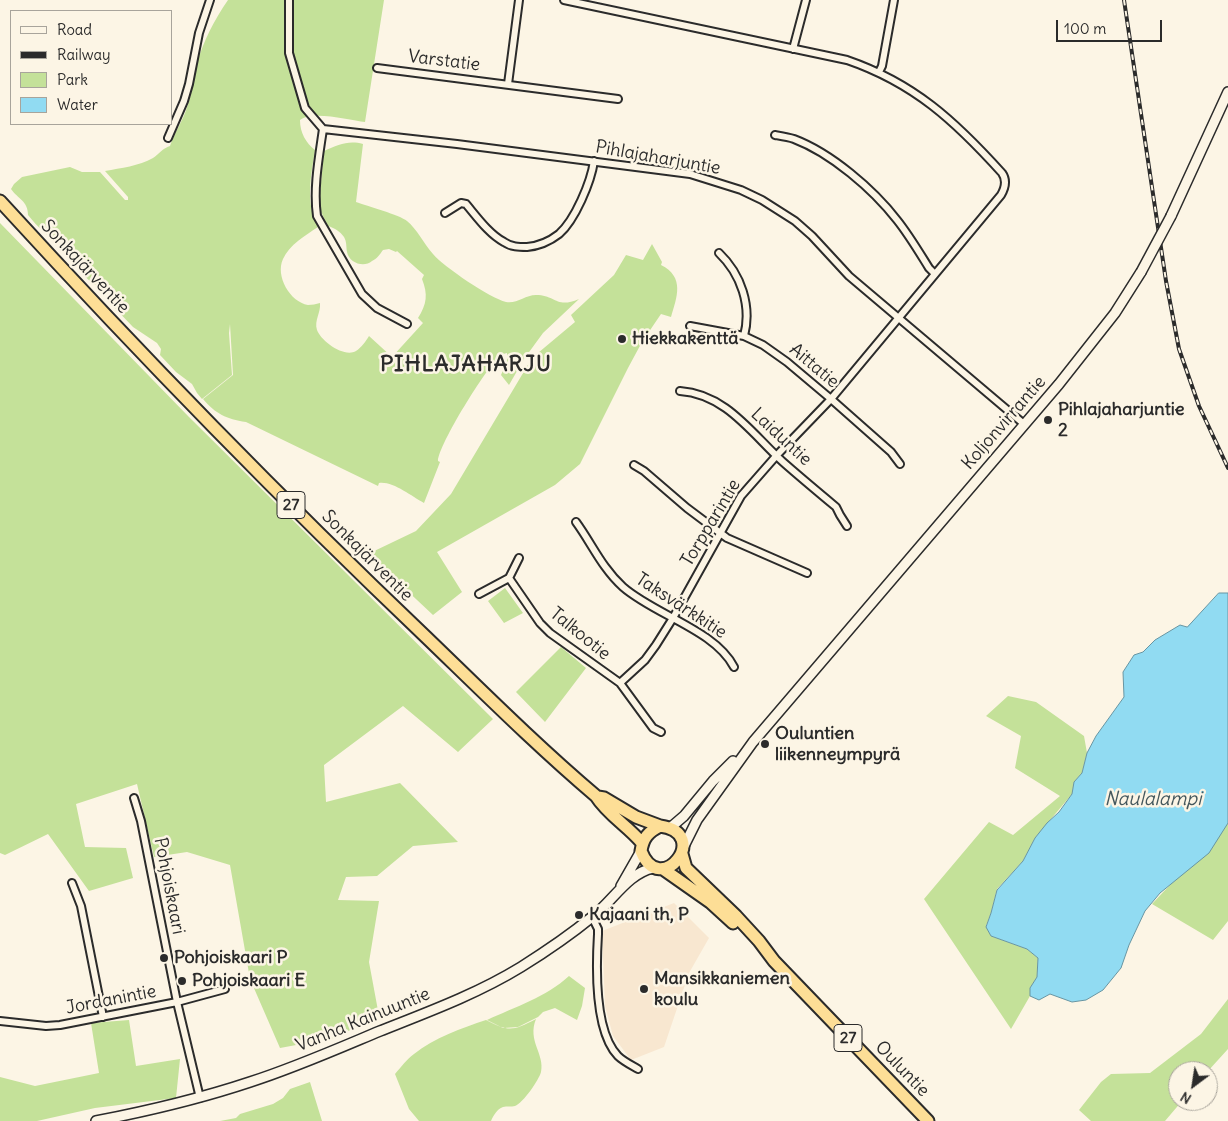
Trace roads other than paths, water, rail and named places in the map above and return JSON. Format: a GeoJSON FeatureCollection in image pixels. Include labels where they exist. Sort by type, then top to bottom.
{"type":"FeatureCollection","features":[{"type":"Feature","properties":{"kind":"highway","name":"Sonkajärventie"},"geometry":{"type":"LineString","coordinates":[[0,201],[133,344],[359,574],[544,750],[596,796],[601,805],[626,825],[641,847]]}},
{"type":"Feature","properties":{"kind":"highway","name":"Sonkajärventie"},"geometry":{"type":"LineString","coordinates":[[596,796],[604,798],[636,817],[665,827]]}},
{"type":"Feature","properties":{"kind":"highway"},"geometry":{"type":"LineString","coordinates":[[665,827],[676,831],[681,838],[683,850],[677,861],[670,867],[658,868],[648,864],[641,847],[649,833],[665,827]]}},
{"type":"Feature","properties":{"kind":"highway","name":"Ouluntie"},"geometry":{"type":"LineString","coordinates":[[683,850],[686,868],[736,916],[759,941],[769,956]]}},
{"type":"Feature","properties":{"kind":"highway","name":"Ouluntie"},"geometry":{"type":"LineString","coordinates":[[658,868],[710,902],[769,956],[928,1121]]}},
{"type":"Feature","properties":{"kind":"main road","name":"Koljonvirrantie"},"geometry":{"type":"LineString","coordinates":[[683,850],[697,820],[753,742],[1059,384],[1115,313],[1141,272],[1171,216],[1228,92]]}},
{"type":"Feature","properties":{"kind":"main road","name":"Koljonvirrantie"},"geometry":{"type":"LineString","coordinates":[[665,827],[684,816],[713,781],[753,742]]}},
{"type":"Feature","properties":{"kind":"main road","name":"Vanha Kainuuntie"},"geometry":{"type":"LineString","coordinates":[[615,894],[641,847]]}},
{"type":"Feature","properties":{"kind":"main road","name":"Vanha Kainuuntie"},"geometry":{"type":"LineString","coordinates":[[96,1121],[200,1098],[287,1069],[474,992],[520,968],[592,917],[615,894],[646,870],[658,868]]}},
{"type":"Feature","properties":{"kind":"street"},"geometry":{"type":"LineString","coordinates":[[168,138],[184,102],[199,33],[210,0]]}},
{"type":"Feature","properties":{"kind":"street"},"geometry":{"type":"LineString","coordinates":[[289,0],[289,53],[305,108],[323,129],[315,204],[317,216],[362,294],[377,308],[407,324]]}},
{"type":"Feature","properties":{"kind":"street"},"geometry":{"type":"LineString","coordinates":[[508,84],[519,0]]}},
{"type":"Feature","properties":{"kind":"street"},"geometry":{"type":"LineString","coordinates":[[564,0],[847,60],[879,72],[882,66],[894,0]]}},
{"type":"Feature","properties":{"kind":"street"},"geometry":{"type":"LineString","coordinates":[[793,49],[806,0]]}},
{"type":"Feature","properties":{"kind":"street","name":"Varstatie"},"geometry":{"type":"LineString","coordinates":[[376,68],[618,99]]}},
{"type":"Feature","properties":{"kind":"street","name":"Torpparintie"},"geometry":{"type":"LineString","coordinates":[[620,683],[645,660],[673,618],[741,496],[830,399],[1001,195],[1005,186],[1004,177],[943,113],[902,84],[879,72]]}},
{"type":"Feature","properties":{"kind":"street","name":"Pihlajaharjuntie"},"geometry":{"type":"LineString","coordinates":[[323,129],[690,174],[741,190],[762,200],[812,236],[850,276],[898,319],[1024,424]]}},
{"type":"Feature","properties":{"kind":"street"},"geometry":{"type":"LineString","coordinates":[[775,135],[794,139],[816,150],[838,164],[853,177],[896,218],[935,274]]}},
{"type":"Feature","properties":{"kind":"street"},"geometry":{"type":"LineString","coordinates":[[445,213],[461,203],[466,204],[504,243],[520,247],[542,244],[559,234],[574,213],[592,176],[594,161]]}},
{"type":"Feature","properties":{"kind":"street"},"geometry":{"type":"LineString","coordinates":[[719,253],[733,271],[742,290],[747,308],[744,336]]}},
{"type":"Feature","properties":{"kind":"street","name":"Aittatie"},"geometry":{"type":"LineString","coordinates":[[690,326],[744,336],[774,352],[891,452],[900,464]]}},
{"type":"Feature","properties":{"kind":"street","name":"Laiduntie"},"geometry":{"type":"LineString","coordinates":[[680,392],[699,394],[725,407],[737,416],[777,455],[836,507],[847,526]]}},
{"type":"Feature","properties":{"kind":"street"},"geometry":{"type":"LineString","coordinates":[[634,465],[644,470],[687,508],[720,533],[807,573]]}},
{"type":"Feature","properties":{"kind":"street","name":"Taksvärkkitie"},"geometry":{"type":"LineString","coordinates":[[576,522],[598,558],[615,579],[633,594],[716,645],[729,658],[734,667]]}},
{"type":"Feature","properties":{"kind":"street"},"geometry":{"type":"LineString","coordinates":[[478,594],[509,578],[519,558]]}},
{"type":"Feature","properties":{"kind":"street","name":"Talkootie"},"geometry":{"type":"LineString","coordinates":[[509,578],[540,623],[550,633],[620,683],[653,728],[661,732]]}},
{"type":"Feature","properties":{"kind":"street","name":"Pohjoiskaari"},"geometry":{"type":"LineString","coordinates":[[134,798],[141,821],[177,1002],[200,1098]]}},
{"type":"Feature","properties":{"kind":"street"},"geometry":{"type":"LineString","coordinates":[[72,883],[81,906],[103,1017]]}},
{"type":"Feature","properties":{"kind":"street"},"geometry":{"type":"LineString","coordinates":[[592,917],[598,929],[598,991],[601,1017],[608,1041],[618,1056],[638,1069]]}},
{"type":"Feature","properties":{"kind":"street","name":"Jordanintie"},"geometry":{"type":"LineString","coordinates":[[0,1021],[46,1026],[60,1025],[177,1002],[225,989]]}},
{"type":"Feature","properties":{"kind":"water","name":"Naulalampi"},"geometry":{"type":"Polygon","coordinates":[[[1219,593],[1228,593],[1228,823],[1209,853],[1160,893],[1145,911],[1129,945],[1121,968],[1103,990],[1086,1000],[1072,1002],[1050,994],[1039,1000],[1030,996],[1030,988],[1037,977],[1038,958],[1027,949],[991,936],[986,927],[997,890],[1023,861],[1035,838],[1059,812],[1072,794],[1074,782],[1082,773],[1087,753],[1096,736],[1124,697],[1123,672],[1134,655],[1143,652],[1155,640],[1180,625],[1187,627],[1219,593]]]}},
{"type":"Feature","properties":{"kind":"railway"},"geometry":{"type":"LineString","coordinates":[[1124,0],[1166,281],[1179,349],[1199,406],[1228,468]]}},
{"type":"Feature","properties":{"kind":"place","name":"Hiekkakenttä"},"geometry":{"type":"Point","coordinates":[622,339]}},
{"type":"Feature","properties":{"kind":"place","name":"Pihlajaharjuntie 2"},"geometry":{"type":"Point","coordinates":[1048,420]}},
{"type":"Feature","properties":{"kind":"place","name":"Ouluntien liikenneympyrä"},"geometry":{"type":"Point","coordinates":[765,744]}},
{"type":"Feature","properties":{"kind":"place","name":"Kajaani th, P"},"geometry":{"type":"Point","coordinates":[579,915]}},
{"type":"Feature","properties":{"kind":"place","name":"Pohjoiskaari P"},"geometry":{"type":"Point","coordinates":[164,958]}},
{"type":"Feature","properties":{"kind":"place","name":"Pohjoiskaari E"},"geometry":{"type":"Point","coordinates":[182,981]}},
{"type":"Feature","properties":{"kind":"place","name":"Mansikkaniemen koulu"},"geometry":{"type":"Point","coordinates":[644,989]}},
{"type":"Feature","properties":{"kind":"district","name":"PIHLAJAHARJU"},"geometry":{"type":"Point","coordinates":[466,365]}}]}
